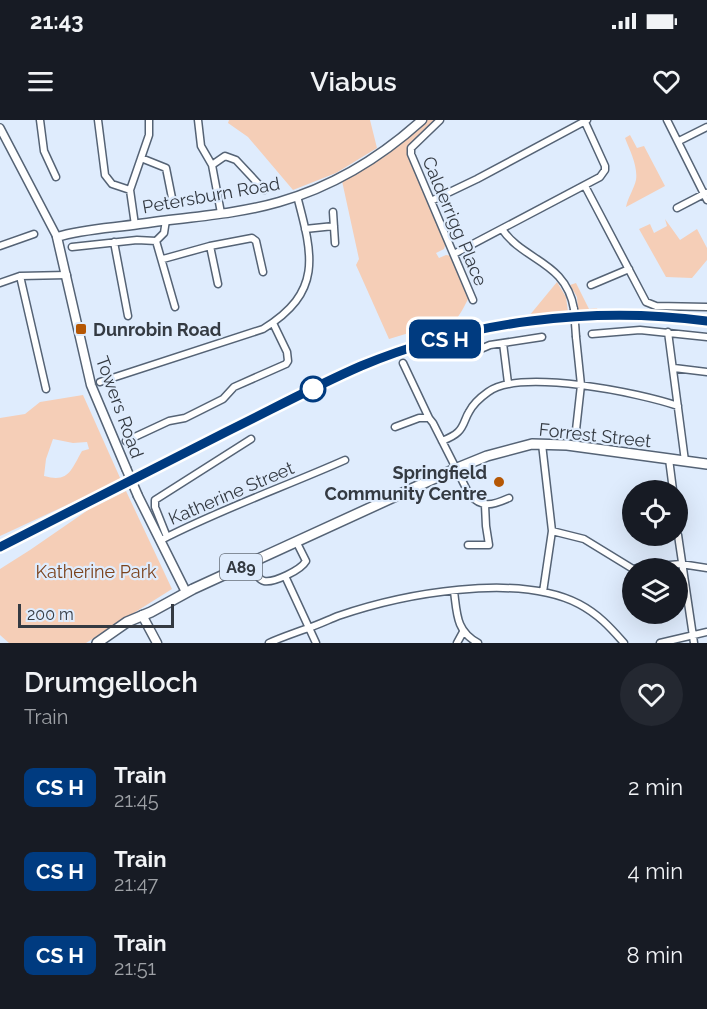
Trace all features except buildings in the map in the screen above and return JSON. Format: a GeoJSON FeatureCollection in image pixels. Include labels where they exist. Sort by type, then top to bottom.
{"type":"FeatureCollection","features":[{"type":"Feature","properties":{"kind":"main road","name":"Petersburn Road"},"geometry":{"type":"LineString","coordinates":[[57,237],[221,213],[266,205],[297,196],[358,168],[422,120]]}},
{"type":"Feature","properties":{"kind":"main road","name":"Towers Road"},"geometry":{"type":"LineString","coordinates":[[57,237],[91,386],[138,496],[164,538],[186,592]]}},
{"type":"Feature","properties":{"kind":"main road","name":"Forrest Street"},"geometry":{"type":"LineString","coordinates":[[97,643],[127,622],[142,615],[149,608],[170,597],[186,592],[455,469],[516,447],[542,444],[707,464]]}},
{"type":"Feature","properties":{"kind":"main road"},"geometry":{"type":"LineString","coordinates":[[142,615],[158,643]]}},
{"type":"Feature","properties":{"kind":"street"},"geometry":{"type":"LineString","coordinates":[[40,120],[44,151],[56,177]]}},
{"type":"Feature","properties":{"kind":"street"},"geometry":{"type":"LineString","coordinates":[[98,120],[105,175],[112,184],[130,190]]}},
{"type":"Feature","properties":{"kind":"street"},"geometry":{"type":"LineString","coordinates":[[135,225],[130,190],[148,135],[149,120]]}},
{"type":"Feature","properties":{"kind":"street"},"geometry":{"type":"LineString","coordinates":[[198,120],[201,146],[212,165],[221,213]]}},
{"type":"Feature","properties":{"kind":"street","name":"Calderrigg Place"},"geometry":{"type":"LineString","coordinates":[[440,120],[411,148],[411,154],[473,300]]}},
{"type":"Feature","properties":{"kind":"street"},"geometry":{"type":"LineString","coordinates":[[667,120],[706,196],[677,208]]}},
{"type":"Feature","properties":{"kind":"street"},"geometry":{"type":"LineString","coordinates":[[431,201],[585,121],[605,166],[600,177],[585,186],[454,254]]}},
{"type":"Feature","properties":{"kind":"street"},"geometry":{"type":"LineString","coordinates":[[679,141],[707,127]]}},
{"type":"Feature","properties":{"kind":"street","name":"Towers Road"},"geometry":{"type":"LineString","coordinates":[[0,128],[57,237]]}},
{"type":"Feature","properties":{"kind":"street"},"geometry":{"type":"LineString","coordinates":[[212,165],[225,156],[236,160],[264,190]]}},
{"type":"Feature","properties":{"kind":"street"},"geometry":{"type":"LineString","coordinates":[[141,158],[166,168],[172,198]]}},
{"type":"Feature","properties":{"kind":"street"},"geometry":{"type":"LineString","coordinates":[[585,186],[645,300],[650,304],[707,307]]}},
{"type":"Feature","properties":{"kind":"street"},"geometry":{"type":"LineString","coordinates":[[100,382],[254,333],[273,323],[298,300],[308,278],[309,269],[305,229],[297,196]]}},
{"type":"Feature","properties":{"kind":"street"},"geometry":{"type":"LineString","coordinates":[[333,212],[335,243]]}},
{"type":"Feature","properties":{"kind":"street"},"geometry":{"type":"LineString","coordinates":[[72,247],[137,240],[156,241],[164,233],[166,220]]}},
{"type":"Feature","properties":{"kind":"street"},"geometry":{"type":"LineString","coordinates":[[305,229],[334,226]]}},
{"type":"Feature","properties":{"kind":"street"},"geometry":{"type":"LineString","coordinates":[[502,229],[509,238],[547,265],[558,276],[571,296],[581,385],[576,430]]}},
{"type":"Feature","properties":{"kind":"street"},"geometry":{"type":"LineString","coordinates":[[0,246],[34,234]]}},
{"type":"Feature","properties":{"kind":"street"},"geometry":{"type":"LineString","coordinates":[[162,259],[252,238],[256,241],[263,272]]}},
{"type":"Feature","properties":{"kind":"street"},"geometry":{"type":"LineString","coordinates":[[156,241],[175,307]]}},
{"type":"Feature","properties":{"kind":"street"},"geometry":{"type":"LineString","coordinates":[[114,243],[128,316]]}},
{"type":"Feature","properties":{"kind":"street"},"geometry":{"type":"LineString","coordinates":[[210,246],[218,284]]}},
{"type":"Feature","properties":{"kind":"street"},"geometry":{"type":"LineString","coordinates":[[591,285],[629,269]]}},
{"type":"Feature","properties":{"kind":"street"},"geometry":{"type":"LineString","coordinates":[[0,283],[20,276],[67,275]]}},
{"type":"Feature","properties":{"kind":"street"},"geometry":{"type":"LineString","coordinates":[[20,276],[48,385]]}},
{"type":"Feature","properties":{"kind":"street"},"geometry":{"type":"LineString","coordinates":[[126,441],[169,421],[185,418],[223,399],[234,387],[286,364],[288,362],[287,352],[273,323]]}},
{"type":"Feature","properties":{"kind":"street"},"geometry":{"type":"LineString","coordinates":[[592,334],[640,330],[707,337]]}},
{"type":"Feature","properties":{"kind":"street"},"geometry":{"type":"LineString","coordinates":[[668,332],[685,461]]}},
{"type":"Feature","properties":{"kind":"street"},"geometry":{"type":"LineString","coordinates":[[476,351],[490,345],[542,337]]}},
{"type":"Feature","properties":{"kind":"street"},"geometry":{"type":"LineString","coordinates":[[503,343],[508,383]]}},
{"type":"Feature","properties":{"kind":"street"},"geometry":{"type":"LineString","coordinates":[[403,363],[469,494],[478,503],[485,505],[494,505],[509,498]]}},
{"type":"Feature","properties":{"kind":"street"},"geometry":{"type":"LineString","coordinates":[[674,368],[707,372]]}},
{"type":"Feature","properties":{"kind":"street"},"geometry":{"type":"LineString","coordinates":[[442,441],[459,432],[470,409],[477,401],[490,390],[508,383],[581,385],[626,391],[678,406]]}},
{"type":"Feature","properties":{"kind":"street"},"geometry":{"type":"LineString","coordinates":[[395,427],[419,418],[429,418]]}},
{"type":"Feature","properties":{"kind":"street"},"geometry":{"type":"LineString","coordinates":[[154,428],[158,435]]}},
{"type":"Feature","properties":{"kind":"street"},"geometry":{"type":"LineString","coordinates":[[164,538],[155,500],[252,439]]}},
{"type":"Feature","properties":{"kind":"street"},"geometry":{"type":"LineString","coordinates":[[542,444],[552,531],[543,592]]}},
{"type":"Feature","properties":{"kind":"street"},"geometry":{"type":"LineString","coordinates":[[669,459],[672,480]]}},
{"type":"Feature","properties":{"kind":"street","name":"Katherine Street"},"geometry":{"type":"LineString","coordinates":[[164,538],[270,490],[345,460]]}},
{"type":"Feature","properties":{"kind":"street"},"geometry":{"type":"LineString","coordinates":[[468,546],[489,545],[485,505]]}},
{"type":"Feature","properties":{"kind":"street"},"geometry":{"type":"LineString","coordinates":[[552,531],[584,539],[622,561]]}},
{"type":"Feature","properties":{"kind":"street"},"geometry":{"type":"LineString","coordinates":[[249,563],[261,580],[266,582],[285,576],[303,566],[306,561],[296,541]]}},
{"type":"Feature","properties":{"kind":"street"},"geometry":{"type":"LineString","coordinates":[[688,565],[707,568]]}},
{"type":"Feature","properties":{"kind":"street"},"geometry":{"type":"LineString","coordinates":[[285,576],[316,643]]}},
{"type":"Feature","properties":{"kind":"street"},"geometry":{"type":"LineString","coordinates":[[270,643],[339,616],[391,602],[439,592],[511,588],[543,592],[578,603],[606,623],[624,643]]}},
{"type":"Feature","properties":{"kind":"street"},"geometry":{"type":"LineString","coordinates":[[454,591],[457,616],[463,632],[478,643]]}},
{"type":"Feature","properties":{"kind":"street"},"geometry":{"type":"LineString","coordinates":[[688,605],[694,643]]}},
{"type":"Feature","properties":{"kind":"street"},"geometry":{"type":"LineString","coordinates":[[457,643],[463,632]]}},
{"type":"Feature","properties":{"kind":"street"},"geometry":{"type":"LineString","coordinates":[[660,643],[707,632]]}},
{"type":"Feature","properties":{"kind":"green space"},"geometry":{"type":"Polygon","coordinates":[[[229,120],[370,120],[377,148],[336,173],[293,190],[248,137],[228,123],[229,120]]]}},
{"type":"Feature","properties":{"kind":"green space"},"geometry":{"type":"Polygon","coordinates":[[[427,120],[436,120],[415,139],[408,152],[446,243],[444,249],[436,253],[439,258],[446,255],[452,256],[469,297],[460,314],[447,325],[424,333],[422,329],[389,339],[356,265],[359,259],[342,181],[386,153],[427,120]]]}},
{"type":"Feature","properties":{"kind":"green space"},"geometry":{"type":"Polygon","coordinates":[[[630,135],[637,148],[644,146],[665,186],[626,207],[636,175],[625,138],[630,135]]]}},
{"type":"Feature","properties":{"kind":"green space"},"geometry":{"type":"Polygon","coordinates":[[[665,219],[680,240],[697,229],[707,248],[707,260],[692,278],[666,277],[639,229],[650,224],[654,233],[667,226],[665,219]]]}},
{"type":"Feature","properties":{"kind":"green space"},"geometry":{"type":"Polygon","coordinates":[[[557,282],[566,297],[568,312],[529,316],[557,282]]]}},
{"type":"Feature","properties":{"kind":"green space"},"geometry":{"type":"Polygon","coordinates":[[[576,283],[589,309],[597,308],[598,311],[578,311],[577,297],[570,285],[576,283]]]}},
{"type":"Feature","properties":{"kind":"green space"},"geometry":{"type":"Polygon","coordinates":[[[83,395],[121,480],[0,536],[0,418],[25,414],[40,402],[83,395]],[[53,439],[46,459],[44,476],[59,478],[64,476],[72,469],[82,451],[89,449],[87,442],[73,443],[53,439]]]}},
{"type":"Feature","properties":{"kind":"green space","name":"Katherine Park"},"geometry":{"type":"Polygon","coordinates":[[[126,491],[172,589],[86,643],[9,643],[0,635],[0,569],[88,510],[126,491]]]}},
{"type":"Feature","properties":{"kind":"railway"},"geometry":{"type":"LineString","coordinates":[[0,551],[310,394],[382,362],[421,349],[501,329],[583,320],[666,320],[707,324]]}},
{"type":"Feature","properties":{"kind":"train"},"geometry":{"type":"LineString","coordinates":[[0,547],[296,397],[358,367],[406,350],[485,329],[568,317],[637,316],[707,321]]}},
{"type":"Feature","properties":{"kind":"place","name":"Dunrobin Road"},"geometry":{"type":"Point","coordinates":[81,329]}},
{"type":"Feature","properties":{"kind":"place","name":"Springfield Community Centre"},"geometry":{"type":"Point","coordinates":[499,482]}}]}
